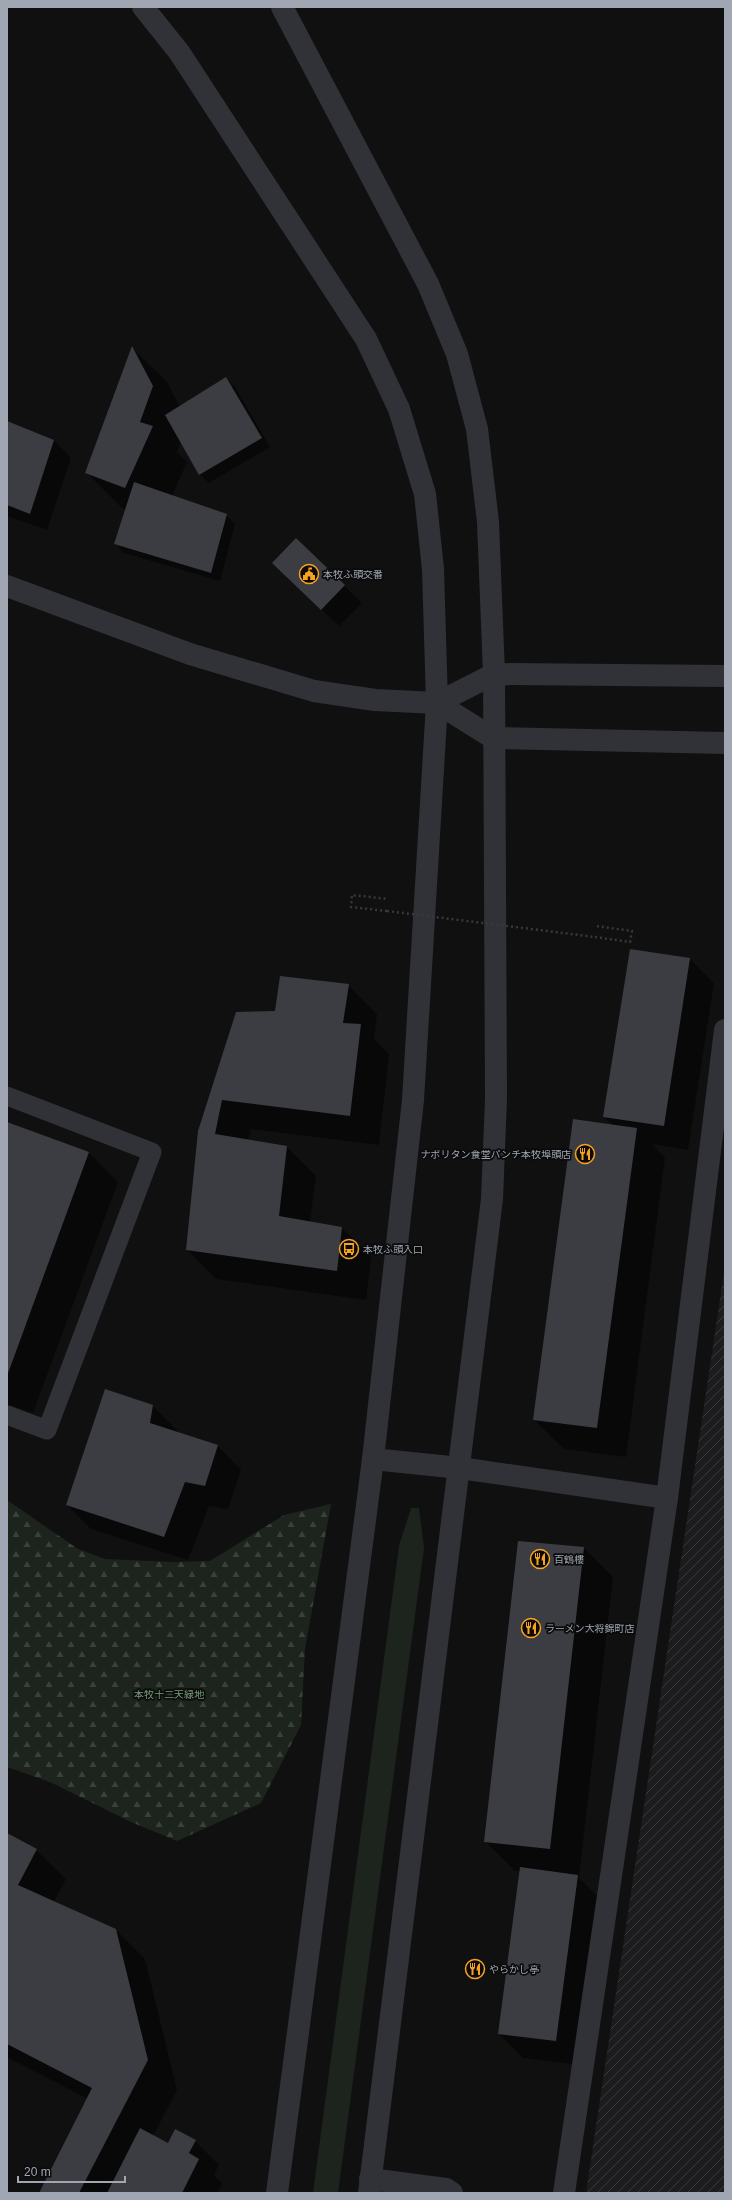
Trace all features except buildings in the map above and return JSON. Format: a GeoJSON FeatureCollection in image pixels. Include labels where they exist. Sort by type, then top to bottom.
{"type":"FeatureCollection","features":[{"type":"Feature","properties":{"kind":"street"},"geometry":{"type":"LineString","coordinates":[[143,7],[179,52],[366,339],[399,409],[418,465],[430,525],[437,703],[413,1100],[372,1459],[277,2193]]}},
{"type":"Feature","properties":{"kind":"street"},"geometry":{"type":"LineString","coordinates":[[162,7],[179,52]]}},
{"type":"Feature","properties":{"kind":"street"},"geometry":{"type":"LineString","coordinates":[[282,7],[412,252],[444,319],[457,354],[471,402],[483,468],[488,522],[494,674],[493,738],[496,1007],[492,1199],[460,1468],[369,2186],[446,2189],[452,2193]]}},
{"type":"Feature","properties":{"kind":"street"},"geometry":{"type":"LineString","coordinates":[[7,586],[190,654],[314,691],[375,700],[437,703],[493,738],[725,743]]}},
{"type":"Feature","properties":{"kind":"street"},"geometry":{"type":"LineString","coordinates":[[437,703],[494,674],[725,676]]}},
{"type":"Feature","properties":{"kind":"street"},"geometry":{"type":"LineString","coordinates":[[564,2193],[667,1498],[725,1030]]}},
{"type":"Feature","properties":{"kind":"street"},"geometry":{"type":"LineString","coordinates":[[372,1459],[460,1468],[667,1498]]}},
{"type":"Feature","properties":{"kind":"lane"},"geometry":{"type":"LineString","coordinates":[[7,1096],[152,1152],[47,1430],[7,1415]]}},
{"type":"Feature","properties":{"kind":"path"},"geometry":{"type":"LineString","coordinates":[[388,900],[352,895],[351,907],[630,942],[632,931],[596,926]]}},
{"type":"Feature","properties":{"kind":"shaded area"},"geometry":{"type":"Polygon","coordinates":[[[725,1266],[725,2193],[586,2193],[725,1266]]]}},
{"type":"Feature","properties":{"kind":"green space","name":"本牧十二天緑地"},"geometry":{"type":"Polygon","coordinates":[[[7,1500],[78,1549],[105,1559],[173,1562],[210,1561],[284,1515],[331,1504],[305,1649],[301,1725],[261,1803],[177,1841],[131,1822],[50,1782],[7,1767],[7,1500]]]}},
{"type":"Feature","properties":{"kind":"green space"},"geometry":{"type":"Polygon","coordinates":[[[411,1508],[419,1508],[424,1548],[338,2193],[313,2193],[399,1546],[411,1508]]]}},
{"type":"Feature","properties":{"kind":"place","name":"本牧ふ頭交番"},"geometry":{"type":"Point","coordinates":[309,574]}},
{"type":"Feature","properties":{"kind":"place","name":"ナポリタン食堂パンチ本牧埠頭店"},"geometry":{"type":"Point","coordinates":[585,1154]}},
{"type":"Feature","properties":{"kind":"place","name":"本牧ふ頭入口"},"geometry":{"type":"Point","coordinates":[349,1249]}},
{"type":"Feature","properties":{"kind":"place","name":"百鶴樓"},"geometry":{"type":"Point","coordinates":[540,1559]}},
{"type":"Feature","properties":{"kind":"place","name":"ラーメン大将錦町店"},"geometry":{"type":"Point","coordinates":[531,1628]}},
{"type":"Feature","properties":{"kind":"place","name":"やらかし亭"},"geometry":{"type":"Point","coordinates":[475,1969]}}]}
